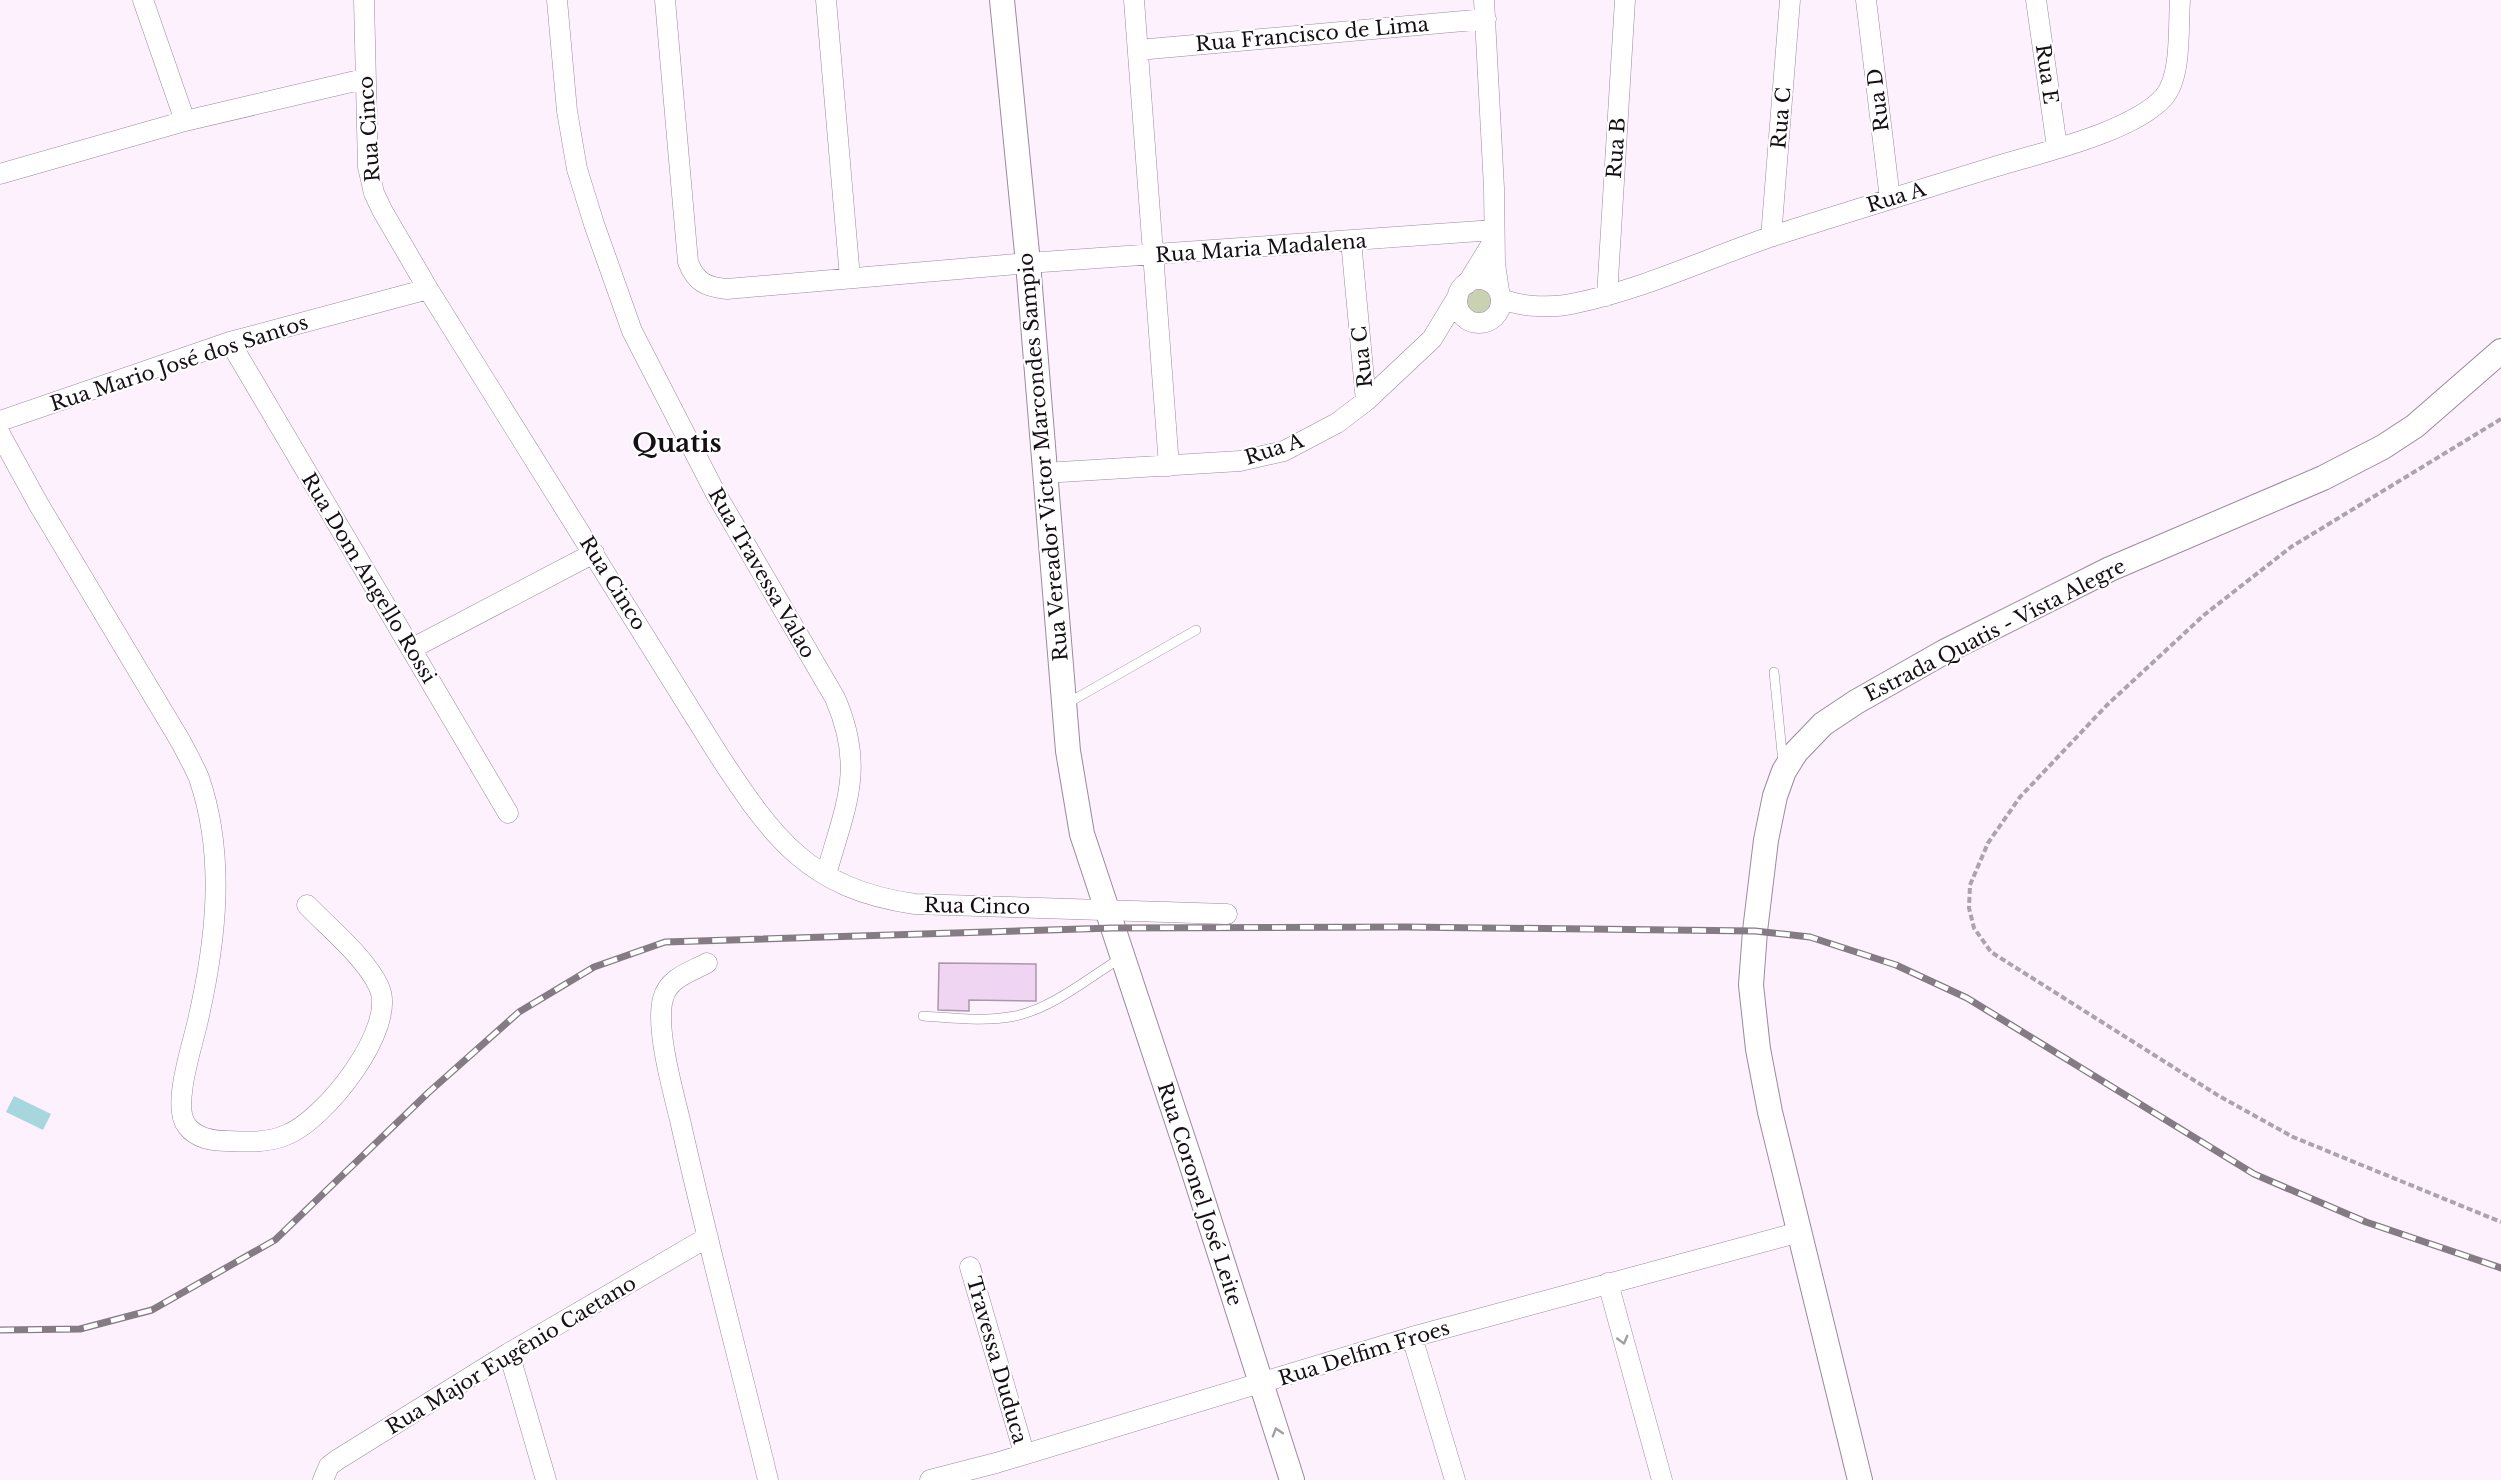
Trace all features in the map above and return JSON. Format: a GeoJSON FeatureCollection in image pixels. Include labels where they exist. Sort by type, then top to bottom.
{"type":"FeatureCollection","features":[{"type":"Feature","properties":{"kind":"street"},"geometry":{"type":"LineString","coordinates":[[143,0],[185,121]]}},
{"type":"Feature","properties":{"kind":"street","name":"Rua Cinco"},"geometry":{"type":"LineString","coordinates":[[364,0],[364,80],[370,180],[382,210],[428,289],[718,754],[759,815],[794,853],[826,875],[860,893],[915,904],[1227,914]]}},
{"type":"Feature","properties":{"kind":"street","name":"Rua Travessa Valao"},"geometry":{"type":"LineString","coordinates":[[556,0],[567,111],[577,169],[632,331],[716,494],[835,698],[844,719],[852,758],[852,779],[826,875]]}},
{"type":"Feature","properties":{"kind":"street","name":"Rua Maria Madalena"},"geometry":{"type":"LineString","coordinates":[[665,0],[685,241],[693,275],[701,284],[727,289],[1028,263],[1351,241],[1494,235]]}},
{"type":"Feature","properties":{"kind":"street"},"geometry":{"type":"LineString","coordinates":[[826,0],[850,278]]}},
{"type":"Feature","properties":{"kind":"street","name":"Rua Vereador Victor Marcondes Sampio"},"geometry":{"type":"LineString","coordinates":[[1002,0],[1028,263],[1068,751],[1082,834],[1106,909]]}},
{"type":"Feature","properties":{"kind":"street"},"geometry":{"type":"LineString","coordinates":[[1134,0],[1169,466]]}},
{"type":"Feature","properties":{"kind":"street","name":"Rua B"},"geometry":{"type":"LineString","coordinates":[[1607,296],[1625,0]]}},
{"type":"Feature","properties":{"kind":"street","name":"Rua C"},"geometry":{"type":"LineString","coordinates":[[1771,237],[1790,0]]}},
{"type":"Feature","properties":{"kind":"street","name":"Rua D"},"geometry":{"type":"LineString","coordinates":[[1866,0],[1890,199]]}},
{"type":"Feature","properties":{"kind":"street","name":"Rua E"},"geometry":{"type":"LineString","coordinates":[[2036,0],[2057,147]]}},
{"type":"Feature","properties":{"kind":"street","name":"Rua A"},"geometry":{"type":"LineString","coordinates":[[1525,306],[1573,304],[1607,296],[1771,237],[2057,147],[2141,115],[2164,97],[2176,71],[2180,0]]}},
{"type":"Feature","properties":{"kind":"street"},"geometry":{"type":"LineString","coordinates":[[1485,10],[1494,235],[1500,295],[1499,312],[1494,317]]}},
{"type":"Feature","properties":{"kind":"street","name":"Rua Francisco de Lima"},"geometry":{"type":"LineString","coordinates":[[1138,50],[1485,10]]}},
{"type":"Feature","properties":{"kind":"street"},"geometry":{"type":"LineString","coordinates":[[0,174],[185,121],[364,80]]}},
{"type":"Feature","properties":{"kind":"street"},"geometry":{"type":"LineString","coordinates":[[1432,339],[1494,235]]}},
{"type":"Feature","properties":{"kind":"street","name":"Rua C"},"geometry":{"type":"LineString","coordinates":[[1351,241],[1366,401]]}},
{"type":"Feature","properties":{"kind":"street"},"geometry":{"type":"LineString","coordinates":[[1462,290],[1481,279],[1494,285],[1500,295],[1525,306]]}},
{"type":"Feature","properties":{"kind":"street","name":"Rua Mario José dos Santos"},"geometry":{"type":"LineString","coordinates":[[0,421],[230,342],[428,289]]}},
{"type":"Feature","properties":{"kind":"street"},"geometry":{"type":"LineString","coordinates":[[1462,290],[1459,310],[1468,320],[1475,323]]}},
{"type":"Feature","properties":{"kind":"street"},"geometry":{"type":"LineString","coordinates":[[1432,339],[1525,306]]}},
{"type":"Feature","properties":{"kind":"street","name":"Rua A"},"geometry":{"type":"LineString","coordinates":[[1044,473],[1240,461],[1284,451],[1337,423],[1366,401],[1432,339]]}},
{"type":"Feature","properties":{"kind":"street","name":"Rua Dom Angello Rossi"},"geometry":{"type":"LineString","coordinates":[[230,342],[508,813]]}},
{"type":"Feature","properties":{"kind":"street","name":"Estrada Quatis - Vista Alegre"},"geometry":{"type":"LineString","coordinates":[[1860,1480],[1768,1102],[1758,1049],[1751,985],[1766,840],[1775,796],[1784,771],[1796,752],[1823,724],[1856,702],[1944,652],[2110,569],[2323,478],[2383,447],[2415,426],[2501,351]]}},
{"type":"Feature","properties":{"kind":"street"},"geometry":{"type":"LineString","coordinates":[[0,434],[39,505],[180,742],[198,777],[206,803],[215,849],[216,902],[210,956],[183,1086],[181,1110],[185,1124],[195,1134],[212,1141],[254,1142],[287,1135],[314,1118],[340,1091],[372,1042],[383,1012],[380,988],[364,964],[307,905]]}},
{"type":"Feature","properties":{"kind":"street"},"geometry":{"type":"LineString","coordinates":[[411,649],[594,553]]}},
{"type":"Feature","properties":{"kind":"street","name":"Rua Coronel José Leite"},"geometry":{"type":"LineString","coordinates":[[1106,909],[1190,1160],[1292,1480]]}},
{"type":"Feature","properties":{"kind":"street"},"geometry":{"type":"LineString","coordinates":[[707,963],[678,978],[666,989],[662,1001],[662,1031],[687,1154],[768,1480]]}},
{"type":"Feature","properties":{"kind":"street","name":"Rua Delfim Froes"},"geometry":{"type":"LineString","coordinates":[[930,1480],[998,1472],[1024,1454],[1412,1337],[1800,1232]]}},
{"type":"Feature","properties":{"kind":"street","name":"Rua Major Eugênio Caetano"},"geometry":{"type":"LineString","coordinates":[[323,1480],[329,1466],[337,1460],[509,1353],[708,1238]]}},
{"type":"Feature","properties":{"kind":"street","name":"Travessa Duduca"},"geometry":{"type":"LineString","coordinates":[[970,1267],[1024,1454]]}},
{"type":"Feature","properties":{"kind":"street"},"geometry":{"type":"LineString","coordinates":[[1608,1283],[1662,1480]]}},
{"type":"Feature","properties":{"kind":"street"},"geometry":{"type":"LineString","coordinates":[[1412,1337],[1455,1480]]}},
{"type":"Feature","properties":{"kind":"street"},"geometry":{"type":"LineString","coordinates":[[509,1353],[546,1480]]}},
{"type":"Feature","properties":{"kind":"lane"},"geometry":{"type":"LineString","coordinates":[[1064,705],[1196,630]]}},
{"type":"Feature","properties":{"kind":"lane"},"geometry":{"type":"LineString","coordinates":[[1774,672],[1784,771]]}},
{"type":"Feature","properties":{"kind":"lane"},"geometry":{"type":"LineString","coordinates":[[922,1016],[991,1019],[1017,1016],[1045,1005],[1122,957]]}},
{"type":"Feature","properties":{"kind":"path"},"geometry":{"type":"LineString","coordinates":[[2501,419],[2291,547],[2204,615],[2107,705],[2020,797],[1988,843],[1970,885],[1969,909],[1974,928],[1991,952],[2218,1096],[2293,1137],[2501,1222]]}},
{"type":"Feature","properties":{"kind":"green space"},"geometry":{"type":"Polygon","coordinates":[[[1479,283],[1492,289],[1498,302],[1492,315],[1479,321],[1466,315],[1460,302],[1466,289],[1479,283]]]}},
{"type":"Feature","properties":{"kind":"water"},"geometry":{"type":"Polygon","coordinates":[[[14,1096],[51,1114],[43,1130],[6,1112],[14,1096]]]}},
{"type":"Feature","properties":{"kind":"building"},"geometry":{"type":"Polygon","coordinates":[[[939,963],[1036,964],[1036,1001],[969,1000],[969,1011],[938,1010],[939,963]]]}},
{"type":"Feature","properties":{"kind":"railway"},"geometry":{"type":"LineString","coordinates":[[0,1330],[80,1329],[152,1310],[275,1240],[429,1092],[519,1012],[594,967],[665,942],[1113,928],[1405,927],[1755,931],[1810,937],[1896,965],[1967,998],[2254,1174],[2366,1222],[2501,1268]]}},
{"type":"Feature","properties":{"kind":"district","name":"Quatis"},"geometry":{"type":"Point","coordinates":[677,443]}}]}
